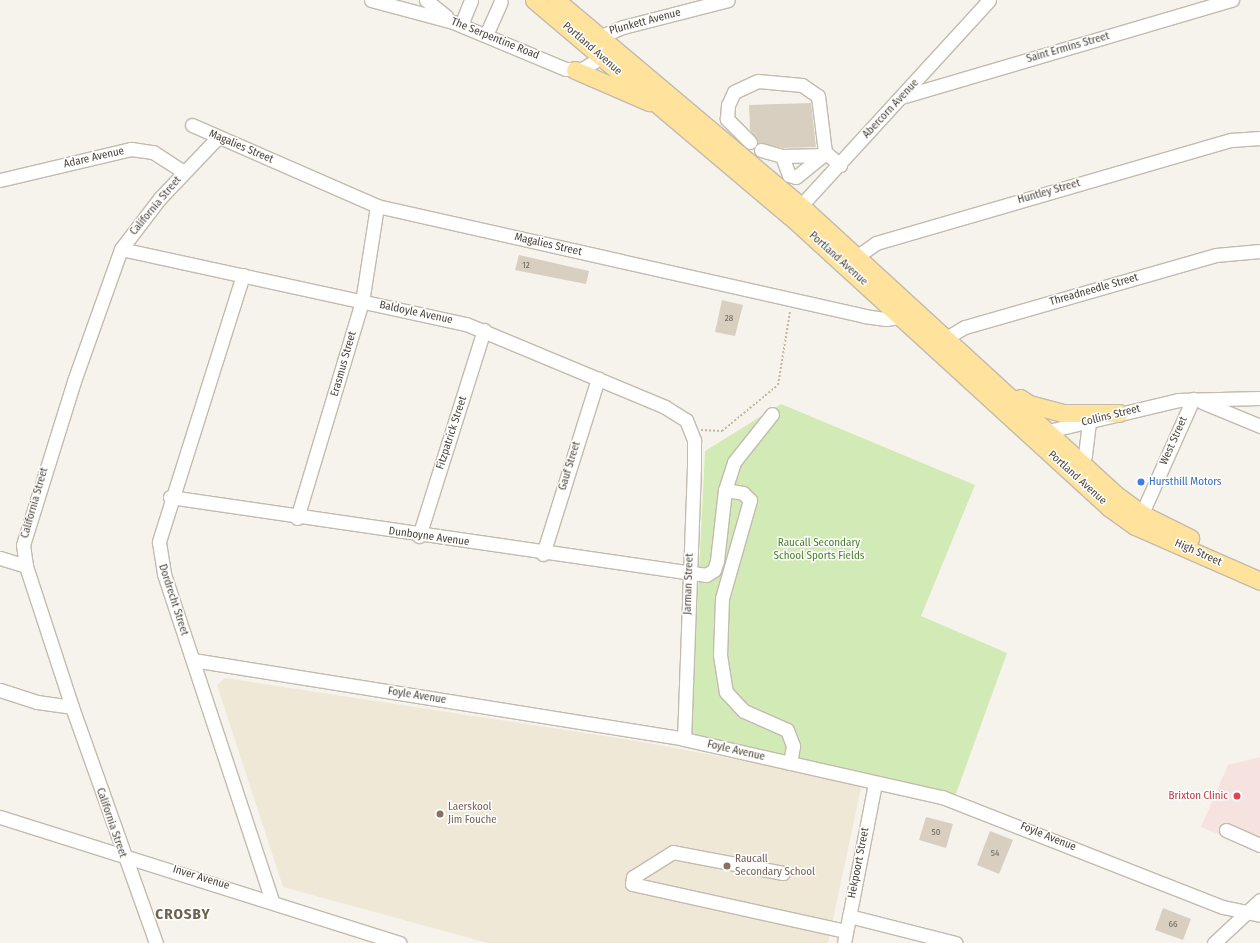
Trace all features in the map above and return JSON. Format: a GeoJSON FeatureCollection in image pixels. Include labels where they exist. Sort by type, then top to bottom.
{"type":"FeatureCollection","features":[{"type":"Feature","properties":{"kind":"main road","name":"Portland Avenue"},"geometry":{"type":"LineString","coordinates":[[534,0],[593,39]]}},
{"type":"Feature","properties":{"kind":"main road","name":"Portland Avenue"},"geometry":{"type":"LineString","coordinates":[[556,0],[658,105],[796,211]]}},
{"type":"Feature","properties":{"kind":"main road","name":"Portland Avenue"},"geometry":{"type":"LineString","coordinates":[[608,54],[796,211],[909,313],[1030,436],[1076,467],[1139,520]]}},
{"type":"Feature","properties":{"kind":"main road"},"geometry":{"type":"LineString","coordinates":[[575,70],[605,86],[658,105]]}},
{"type":"Feature","properties":{"kind":"main road","name":"Portland Avenue"},"geometry":{"type":"LineString","coordinates":[[939,342],[979,370],[1047,431],[1076,467]]}},
{"type":"Feature","properties":{"kind":"main road"},"geometry":{"type":"LineString","coordinates":[[979,370],[1029,404],[1044,410],[1119,413]]}},
{"type":"Feature","properties":{"kind":"main road","name":"High Street"},"geometry":{"type":"LineString","coordinates":[[1139,520],[1260,568]]}},
{"type":"Feature","properties":{"kind":"main road","name":"High Street"},"geometry":{"type":"LineString","coordinates":[[1139,520],[1260,581]]}},
{"type":"Feature","properties":{"kind":"street","name":"The Serpentine Road"},"geometry":{"type":"LineString","coordinates":[[371,0],[457,24],[575,70]]}},
{"type":"Feature","properties":{"kind":"street"},"geometry":{"type":"LineString","coordinates":[[426,0],[457,24],[471,0]]}},
{"type":"Feature","properties":{"kind":"street","name":"Plunkett Avenue"},"geometry":{"type":"LineString","coordinates":[[593,39],[728,0]]}},
{"type":"Feature","properties":{"kind":"street","name":"Abercorn Avenue"},"geometry":{"type":"LineString","coordinates":[[796,211],[905,96],[990,0]]}},
{"type":"Feature","properties":{"kind":"street","name":"Saint Ermins Street"},"geometry":{"type":"LineString","coordinates":[[905,96],[1232,0]]}},
{"type":"Feature","properties":{"kind":"street"},"geometry":{"type":"LineString","coordinates":[[486,36],[500,1]]}},
{"type":"Feature","properties":{"kind":"street"},"geometry":{"type":"LineString","coordinates":[[575,70],[608,54]]}},
{"type":"Feature","properties":{"kind":"street"},"geometry":{"type":"LineString","coordinates":[[825,156],[818,96],[794,84],[754,82],[734,92],[728,105],[727,119],[755,146],[782,156],[825,156],[840,165]]}},
{"type":"Feature","properties":{"kind":"street","name":"Magalies Street"},"geometry":{"type":"LineString","coordinates":[[192,125],[377,206],[875,318],[909,313]]}},
{"type":"Feature","properties":{"kind":"street","name":"California Street"},"geometry":{"type":"LineString","coordinates":[[156,943],[122,854],[72,707],[26,566],[23,545],[27,525],[121,249],[184,172],[218,137]]}},
{"type":"Feature","properties":{"kind":"street","name":"Huntley Street"},"geometry":{"type":"LineString","coordinates":[[850,261],[876,243],[1071,185],[1232,140],[1260,138]]}},
{"type":"Feature","properties":{"kind":"street","name":"Adare Avenue"},"geometry":{"type":"LineString","coordinates":[[0,180],[131,149],[153,152],[184,172]]}},
{"type":"Feature","properties":{"kind":"street"},"geometry":{"type":"LineString","coordinates":[[782,156],[789,175],[796,177],[825,156]]}},
{"type":"Feature","properties":{"kind":"street","name":"Erasmus Street"},"geometry":{"type":"LineString","coordinates":[[297,518],[362,302],[377,206]]}},
{"type":"Feature","properties":{"kind":"street","name":"Baldoyle Avenue"},"geometry":{"type":"LineString","coordinates":[[121,249],[484,330],[672,410],[692,429]]}},
{"type":"Feature","properties":{"kind":"street","name":"Threadneedle Street"},"geometry":{"type":"LineString","coordinates":[[939,342],[965,327],[1216,255],[1260,251]]}},
{"type":"Feature","properties":{"kind":"street","name":"Dordrecht Street"},"geometry":{"type":"LineString","coordinates":[[243,275],[170,497],[159,542],[160,557],[272,901]]}},
{"type":"Feature","properties":{"kind":"street","name":"Fitzpatrick Street"},"geometry":{"type":"LineString","coordinates":[[419,536],[484,330]]}},
{"type":"Feature","properties":{"kind":"street","name":"Gauf Street"},"geometry":{"type":"LineString","coordinates":[[543,554],[598,378]]}},
{"type":"Feature","properties":{"kind":"street","name":"Collins Street"},"geometry":{"type":"LineString","coordinates":[[1030,436],[1119,413],[1196,400],[1260,398]]}},
{"type":"Feature","properties":{"kind":"street"},"geometry":{"type":"LineString","coordinates":[[1196,400],[1260,426]]}},
{"type":"Feature","properties":{"kind":"street","name":"West Street"},"geometry":{"type":"LineString","coordinates":[[1139,520],[1196,400]]}},
{"type":"Feature","properties":{"kind":"street"},"geometry":{"type":"LineString","coordinates":[[772,414],[734,462],[725,490],[743,493],[750,500],[722,598],[720,655],[726,692],[744,711],[786,730],[793,746],[790,763]]}},
{"type":"Feature","properties":{"kind":"street"},"geometry":{"type":"LineString","coordinates":[[1076,467],[1088,446],[1089,421]]}},
{"type":"Feature","properties":{"kind":"street","name":"Jarman Street"},"geometry":{"type":"LineString","coordinates":[[684,739],[694,467],[692,429]]}},
{"type":"Feature","properties":{"kind":"street","name":"Dunboyne Avenue"},"geometry":{"type":"LineString","coordinates":[[170,497],[419,536],[689,574],[706,575],[714,570],[725,490]]}},
{"type":"Feature","properties":{"kind":"street"},"geometry":{"type":"LineString","coordinates":[[0,558],[26,566]]}},
{"type":"Feature","properties":{"kind":"street","name":"Foyle Avenue"},"geometry":{"type":"LineString","coordinates":[[193,660],[684,739],[875,782],[958,802],[1223,907],[1255,914]]}},
{"type":"Feature","properties":{"kind":"street"},"geometry":{"type":"LineString","coordinates":[[0,690],[37,702],[72,707]]}},
{"type":"Feature","properties":{"kind":"street","name":"Hekpoort Street"},"geometry":{"type":"LineString","coordinates":[[845,937],[875,782]]}},
{"type":"Feature","properties":{"kind":"street","name":"Inver Avenue"},"geometry":{"type":"LineString","coordinates":[[0,817],[272,901],[400,943]]}},
{"type":"Feature","properties":{"kind":"street"},"geometry":{"type":"LineString","coordinates":[[1226,830],[1260,845]]}},
{"type":"Feature","properties":{"kind":"street"},"geometry":{"type":"LineString","coordinates":[[783,873],[673,852],[633,877],[632,884],[845,937]]}},
{"type":"Feature","properties":{"kind":"street"},"geometry":{"type":"LineString","coordinates":[[1214,943],[1255,914],[1260,900]]}},
{"type":"Feature","properties":{"kind":"street"},"geometry":{"type":"LineString","coordinates":[[849,916],[956,943]]}},
{"type":"Feature","properties":{"kind":"path"},"geometry":{"type":"LineString","coordinates":[[692,429],[722,431],[778,385],[791,300]]}},
{"type":"Feature","properties":{"kind":"shaded area","name":"Laerskool Jim Fouche"},"geometry":{"type":"Polygon","coordinates":[[[225,678],[637,741],[856,782],[861,788],[828,943],[488,943],[283,887],[217,685],[225,678]]]}},
{"type":"Feature","properties":{"kind":"shaded area","name":"Brixton Clinic"},"geometry":{"type":"Polygon","coordinates":[[[1260,757],[1260,851],[1201,827],[1228,765],[1260,757]]]}},
{"type":"Feature","properties":{"kind":"green space","name":"Raucall Secondary School Sports Fields"},"geometry":{"type":"Polygon","coordinates":[[[781,404],[975,485],[921,616],[1007,653],[953,802],[691,733],[705,451],[781,404]]]}},
{"type":"Feature","properties":{"kind":"building"},"geometry":{"type":"Polygon","coordinates":[[[811,103],[816,147],[783,148],[758,143],[750,130],[749,105],[811,103]]]}},
{"type":"Feature","properties":{"kind":"building"},"geometry":{"type":"Polygon","coordinates":[[[519,255],[589,271],[586,284],[515,270],[519,255]]]}},
{"type":"Feature","properties":{"kind":"building"},"geometry":{"type":"Polygon","coordinates":[[[722,300],[743,305],[735,336],[715,332],[722,300]]]}},
{"type":"Feature","properties":{"kind":"building"},"geometry":{"type":"Polygon","coordinates":[[[926,817],[953,824],[946,848],[919,840],[926,817]]]}},
{"type":"Feature","properties":{"kind":"building"},"geometry":{"type":"Polygon","coordinates":[[[990,831],[1013,840],[999,874],[977,865],[990,831]]]}},
{"type":"Feature","properties":{"kind":"building"},"geometry":{"type":"Polygon","coordinates":[[[1163,908],[1191,919],[1183,940],[1155,930],[1163,908]]]}},
{"type":"Feature","properties":{"kind":"place","name":"Hursthill Motors"},"geometry":{"type":"Point","coordinates":[1141,482]}},
{"type":"Feature","properties":{"kind":"place","name":"Brixton Clinic"},"geometry":{"type":"Point","coordinates":[1237,796]}},
{"type":"Feature","properties":{"kind":"place","name":"Laerskool Jim Fouche"},"geometry":{"type":"Point","coordinates":[440,814]}},
{"type":"Feature","properties":{"kind":"place","name":"Raucall Secondary School"},"geometry":{"type":"Point","coordinates":[727,866]}},
{"type":"Feature","properties":{"kind":"district","name":"CROSBY"},"geometry":{"type":"Point","coordinates":[183,915]}}]}
